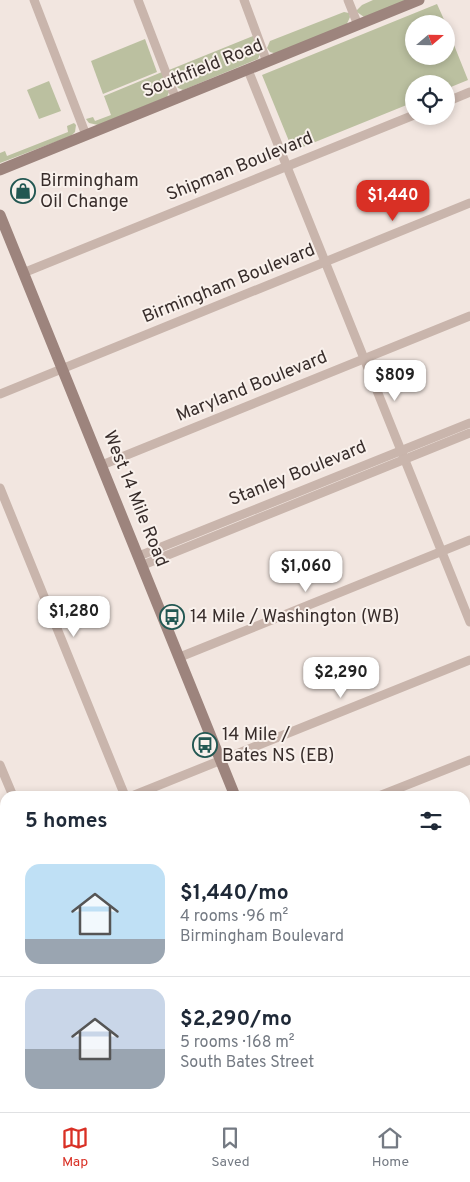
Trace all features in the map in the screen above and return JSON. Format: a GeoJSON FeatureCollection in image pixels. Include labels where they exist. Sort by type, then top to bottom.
{"type":"FeatureCollection","features":[{"type":"Feature","properties":{"kind":"main road","name":"Southfield Road"},"geometry":{"type":"LineString","coordinates":[[0,170],[419,0]]}},
{"type":"Feature","properties":{"kind":"main road","name":"West 14 Mile Road"},"geometry":{"type":"LineString","coordinates":[[0,215],[233,791]]}},
{"type":"Feature","properties":{"kind":"street"},"geometry":{"type":"LineString","coordinates":[[34,0],[86,135]]}},
{"type":"Feature","properties":{"kind":"street"},"geometry":{"type":"LineString","coordinates":[[138,0],[176,98]]}},
{"type":"Feature","properties":{"kind":"street"},"geometry":{"type":"LineString","coordinates":[[244,0],[267,62]]}},
{"type":"Feature","properties":{"kind":"street"},"geometry":{"type":"LineString","coordinates":[[348,0],[358,25]]}},
{"type":"Feature","properties":{"kind":"street"},"geometry":{"type":"LineString","coordinates":[[248,70],[470,622]]}},
{"type":"Feature","properties":{"kind":"street"},"geometry":{"type":"LineString","coordinates":[[455,98],[470,92]]}},
{"type":"Feature","properties":{"kind":"street","name":"Shipman Boulevard"},"geometry":{"type":"LineString","coordinates":[[23,273],[405,119]]}},
{"type":"Feature","properties":{"kind":"street","name":"Birmingham Boulevard"},"geometry":{"type":"LineString","coordinates":[[0,394],[470,204]]}},
{"type":"Feature","properties":{"kind":"street","name":"Maryland Boulevard"},"geometry":{"type":"LineString","coordinates":[[102,465],[470,316]]}},
{"type":"Feature","properties":{"kind":"street","name":"Stanley Boulevard"},"geometry":{"type":"LineString","coordinates":[[403,455],[470,422]]}},
{"type":"Feature","properties":{"kind":"street","name":"Stanley Boulevard"},"geometry":{"type":"LineString","coordinates":[[141,561],[403,455],[470,433]]}},
{"type":"Feature","properties":{"kind":"street"},"geometry":{"type":"LineString","coordinates":[[0,488],[123,791]]}},
{"type":"Feature","properties":{"kind":"street"},"geometry":{"type":"LineString","coordinates":[[180,657],[470,540]]}},
{"type":"Feature","properties":{"kind":"street"},"geometry":{"type":"LineString","coordinates":[[144,791],[470,660]]}},
{"type":"Feature","properties":{"kind":"street"},"geometry":{"type":"LineString","coordinates":[[392,791],[470,760]]}},
{"type":"Feature","properties":{"kind":"street"},"geometry":{"type":"LineString","coordinates":[[0,765],[11,791]]}},
{"type":"Feature","properties":{"kind":"green space"},"geometry":{"type":"Polygon","coordinates":[[[373,0],[410,0],[364,17],[357,12],[362,5],[373,0]]]}},
{"type":"Feature","properties":{"kind":"green space"},"geometry":{"type":"Polygon","coordinates":[[[437,4],[442,15],[410,15],[437,4]]]}},
{"type":"Feature","properties":{"kind":"green space"},"geometry":{"type":"Polygon","coordinates":[[[344,12],[349,13],[350,17],[346,26],[277,54],[270,52],[267,48],[270,41],[344,12]]]}},
{"type":"Feature","properties":{"kind":"green space"},"geometry":{"type":"Polygon","coordinates":[[[405,17],[405,65],[455,65],[455,48],[468,80],[455,85],[455,75],[405,75],[405,106],[293,151],[262,75],[405,17]]]}},
{"type":"Feature","properties":{"kind":"green space"},"geometry":{"type":"Polygon","coordinates":[[[253,36],[260,54],[258,59],[183,90],[178,88],[169,70],[253,36]]]}},
{"type":"Feature","properties":{"kind":"green space"},"geometry":{"type":"Polygon","coordinates":[[[145,39],[157,72],[103,94],[91,61],[145,39]]]}},
{"type":"Feature","properties":{"kind":"green space"},"geometry":{"type":"Polygon","coordinates":[[[162,72],[169,92],[167,97],[98,125],[89,123],[86,119],[93,117],[95,121],[111,115],[104,96],[162,72]]]}},
{"type":"Feature","properties":{"kind":"green space"},"geometry":{"type":"Polygon","coordinates":[[[49,81],[61,111],[39,119],[27,90],[49,81]]]}},
{"type":"Feature","properties":{"kind":"green space"},"geometry":{"type":"Polygon","coordinates":[[[74,123],[76,125],[75,132],[71,136],[0,163],[0,153],[5,151],[7,156],[68,132],[67,126],[74,123]]]}},
{"type":"Feature","properties":{"kind":"place","name":"Birmingham Oil Change"},"geometry":{"type":"Point","coordinates":[23,191]}},
{"type":"Feature","properties":{"kind":"place","name":"14 Mile / Washington (WB)"},"geometry":{"type":"Point","coordinates":[172,617]}},
{"type":"Feature","properties":{"kind":"place","name":"14 Mile / Bates NS (EB)"},"geometry":{"type":"Point","coordinates":[205,745]}}]}
